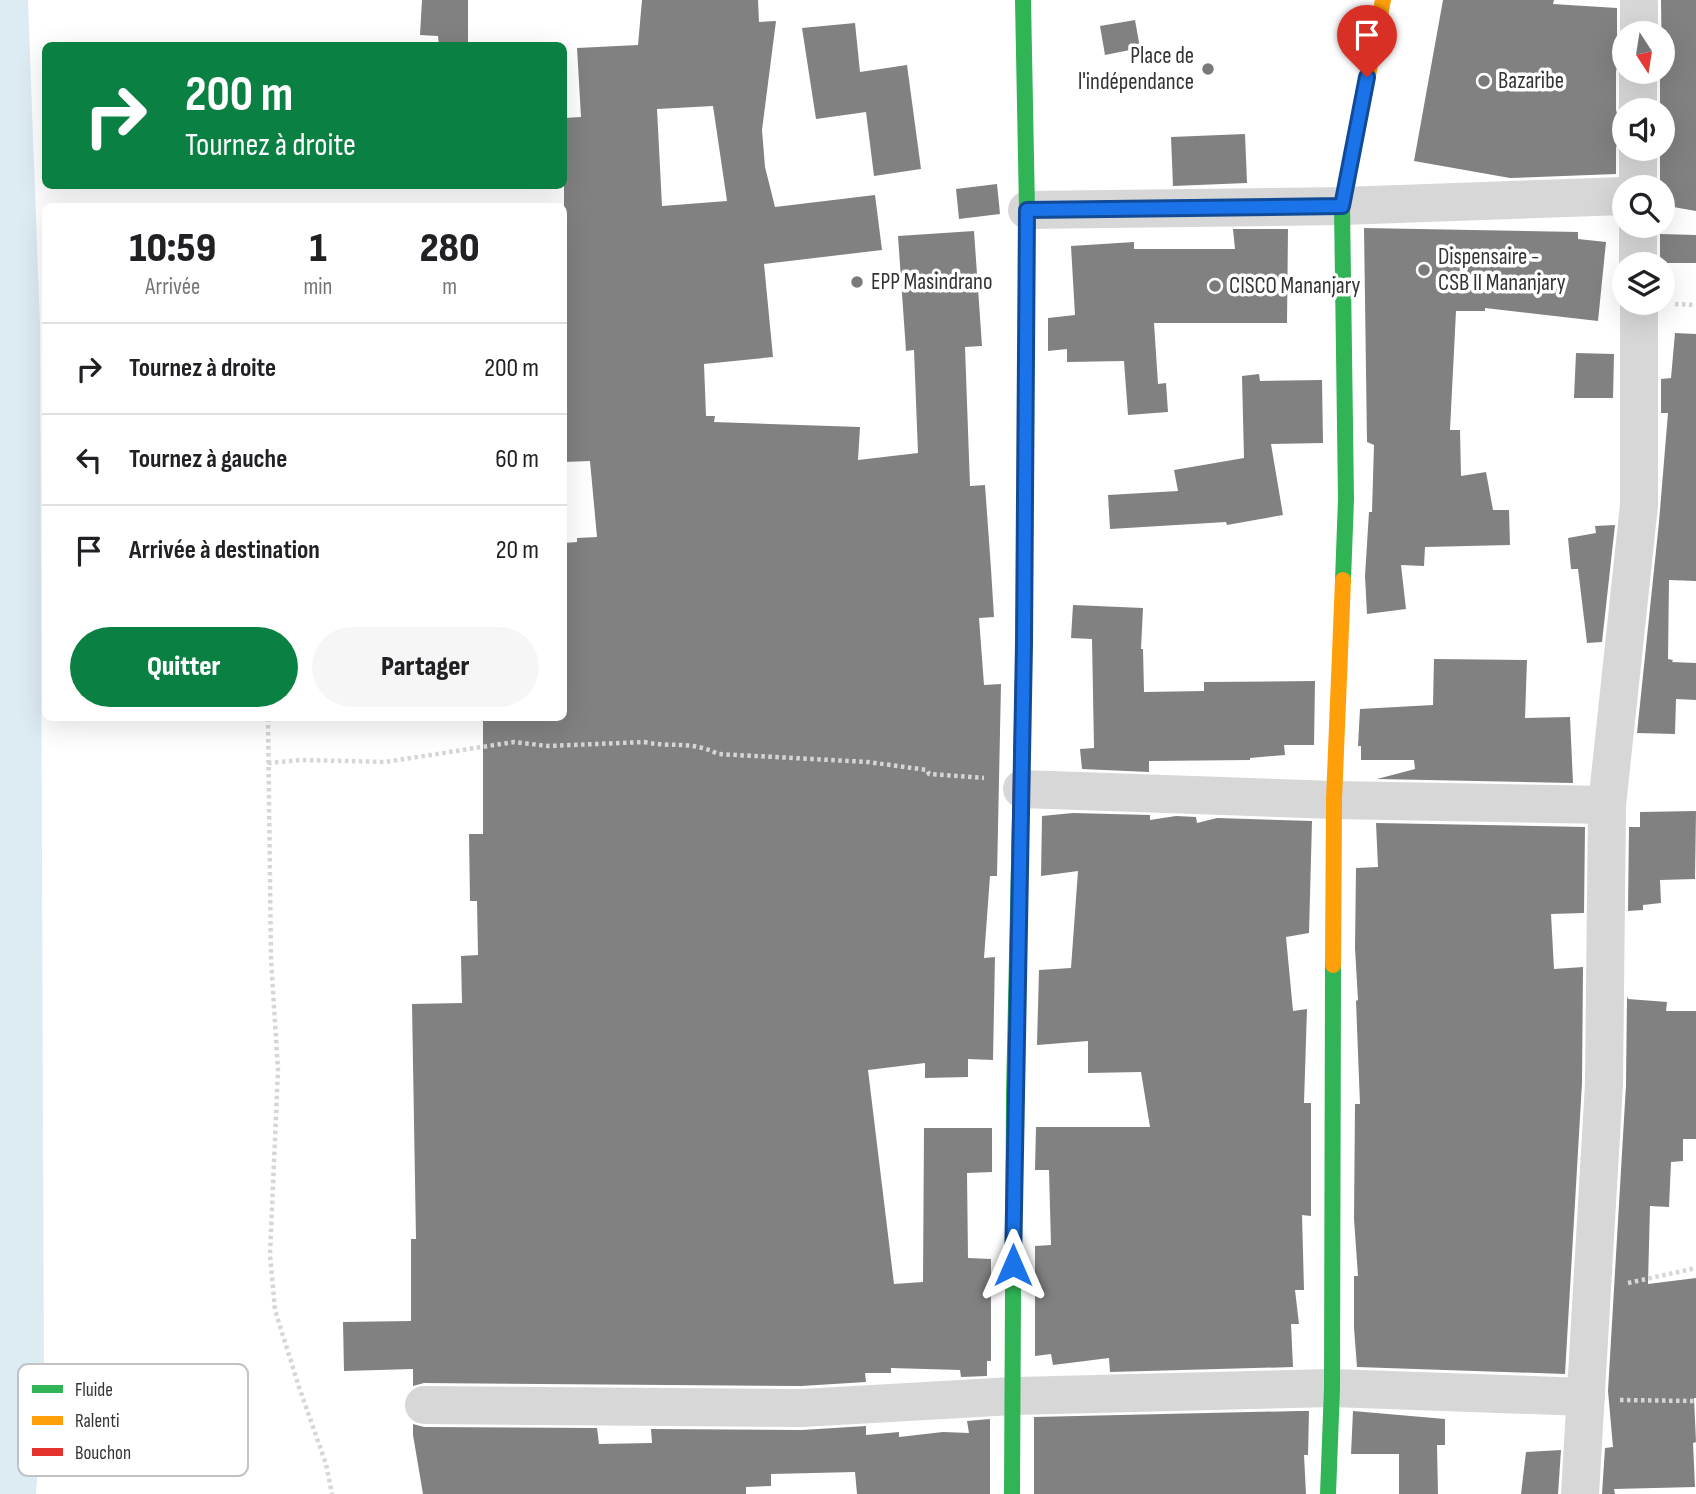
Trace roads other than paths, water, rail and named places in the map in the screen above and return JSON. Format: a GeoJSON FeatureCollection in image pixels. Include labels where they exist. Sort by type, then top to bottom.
{"type":"FeatureCollection","features":[{"type":"Feature","properties":{"kind":"street"},"geometry":{"type":"LineString","coordinates":[[1012,1494],[1014,1094],[1022,789],[1027,210],[1023,0]]}},
{"type":"Feature","properties":{"kind":"street"},"geometry":{"type":"LineString","coordinates":[[1328,1494],[1332,1388],[1334,800],[1346,499],[1342,206],[1383,0]]}},
{"type":"Feature","properties":{"kind":"street"},"geometry":{"type":"LineString","coordinates":[[1639,0],[1639,21]]}},
{"type":"Feature","properties":{"kind":"street"},"geometry":{"type":"LineString","coordinates":[[1027,210],[1342,206],[1612,196]]}},
{"type":"Feature","properties":{"kind":"street"},"geometry":{"type":"LineString","coordinates":[[1580,1494],[1604,1084],[1607,805],[1639,505],[1639,315]]}},
{"type":"Feature","properties":{"kind":"street"},"geometry":{"type":"LineString","coordinates":[[1022,789],[1334,800],[1607,805]]}},
{"type":"Feature","properties":{"kind":"street"},"geometry":{"type":"LineString","coordinates":[[424,1405],[802,1408],[1013,1396],[1332,1388],[1586,1397]]}},
{"type":"Feature","properties":{"kind":"place","name":"Place de l'indépendance"},"geometry":{"type":"Point","coordinates":[1208,69]}},
{"type":"Feature","properties":{"kind":"place","name":"Bazaribe"},"geometry":{"type":"Point","coordinates":[1484,81]}},
{"type":"Feature","properties":{"kind":"place","name":"Dispensaire - CSB II Mananjary"},"geometry":{"type":"Point","coordinates":[1424,270]}},
{"type":"Feature","properties":{"kind":"place","name":"EPP Masindrano"},"geometry":{"type":"Point","coordinates":[857,282]}},
{"type":"Feature","properties":{"kind":"place","name":"CISCO Mananjary"},"geometry":{"type":"Point","coordinates":[1215,286]}}]}
